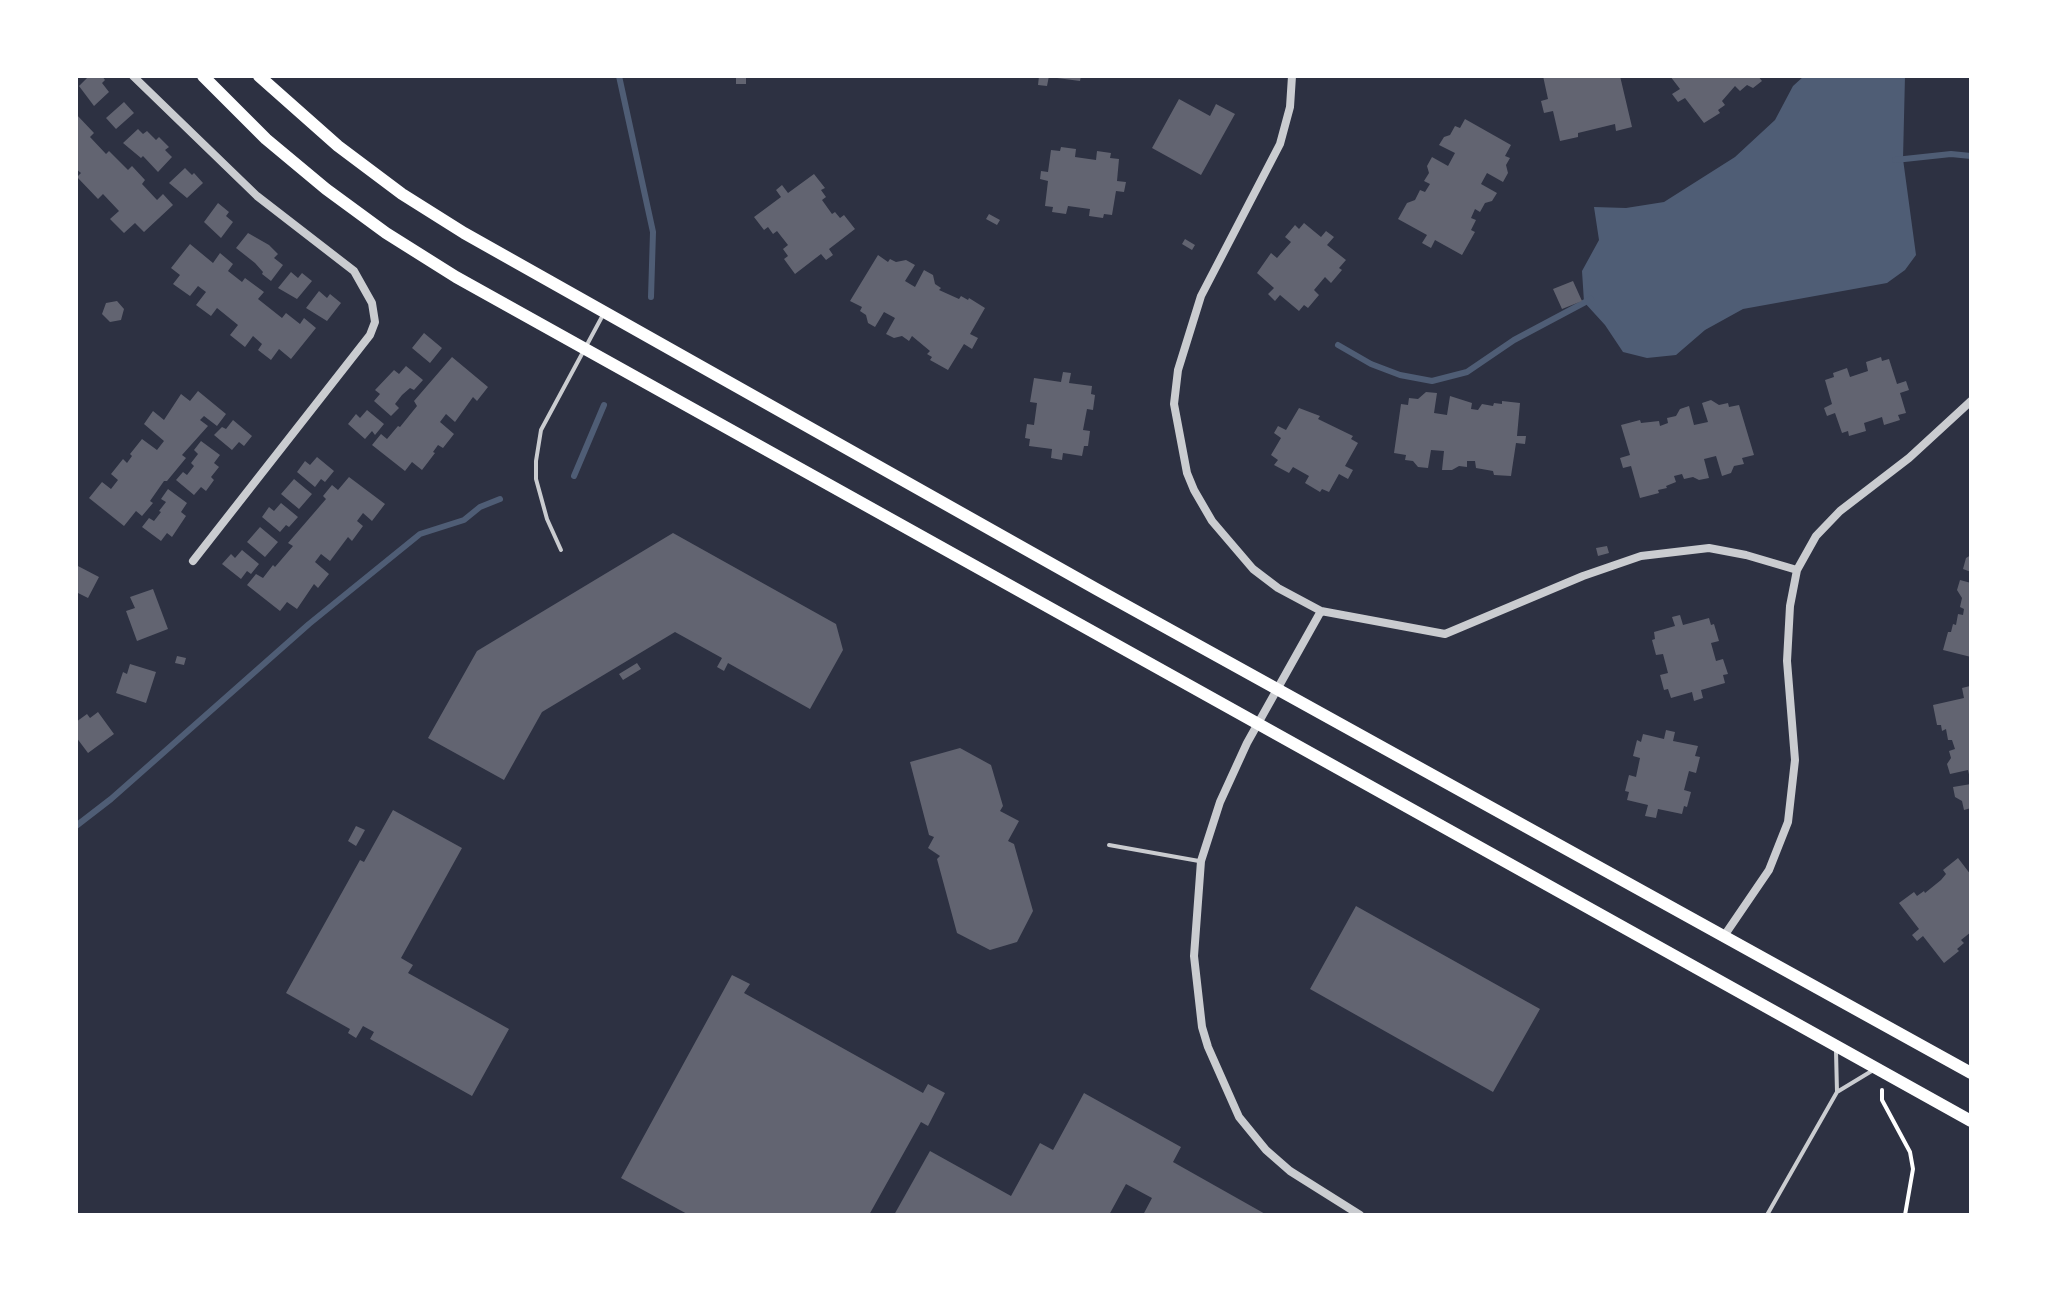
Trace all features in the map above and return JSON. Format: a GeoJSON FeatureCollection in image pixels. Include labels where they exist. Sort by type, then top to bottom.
{"type":"FeatureCollection","features":[{"type":"Feature","properties":{"kind":"main road"},"geometry":{"type":"LineString","coordinates":[[203,76],[266,139],[326,189],[386,233],[456,277],[1971,1121]]}},
{"type":"Feature","properties":{"kind":"main road"},"geometry":{"type":"LineString","coordinates":[[259,76],[338,146],[402,194],[464,233],[1098,590],[1971,1073]]}},
{"type":"Feature","properties":{"kind":"street"},"geometry":{"type":"LineString","coordinates":[[133,76],[257,196],[354,271],[372,303],[375,322],[370,335],[193,561]]}},
{"type":"Feature","properties":{"kind":"street"},"geometry":{"type":"LineString","coordinates":[[1292,76],[1290,107],[1280,144],[1201,296],[1178,370],[1174,404],[1187,473],[1212,521],[1253,569],[1278,588],[1321,611],[1445,634],[1583,576],[1641,556],[1709,548],[1797,570]]}},
{"type":"Feature","properties":{"kind":"street"},"geometry":{"type":"LineString","coordinates":[[1724,936],[1769,870],[1788,822],[1795,760],[1787,661],[1790,606],[1797,570],[1816,536],[1840,511],[1909,458],[1971,401]]}},
{"type":"Feature","properties":{"kind":"street"},"geometry":{"type":"LineString","coordinates":[[1321,611],[1258,724],[1220,802],[1201,861],[1194,956],[1199,1008],[1208,1047],[1239,1117],[1266,1150],[1290,1171],[1360,1215]]}},
{"type":"Feature","properties":{"kind":"lane"},"geometry":{"type":"LineString","coordinates":[[561,550],[536,479],[541,430],[604,312]]}},
{"type":"Feature","properties":{"kind":"lane"},"geometry":{"type":"LineString","coordinates":[[1109,845],[1201,861]]}},
{"type":"Feature","properties":{"kind":"lane"},"geometry":{"type":"LineString","coordinates":[[1836,1044],[1837,1092]]}},
{"type":"Feature","properties":{"kind":"lane"},"geometry":{"type":"LineString","coordinates":[[1767,1215],[1837,1092],[1878,1068]]}},
{"type":"Feature","properties":{"kind":"path"},"geometry":{"type":"LineString","coordinates":[[1882,1090],[1882,1100],[1910,1152],[1913,1169],[1905,1215]]}},
{"type":"Feature","properties":{"kind":"water"},"geometry":{"type":"Polygon","coordinates":[[[1804,76],[1905,76],[1903,159],[1916,255],[1905,270],[1887,283],[1743,309],[1705,330],[1676,355],[1647,358],[1623,352],[1605,325],[1584,302],[1582,271],[1599,240],[1594,207],[1626,208],[1664,202],[1735,157],[1775,120],[1793,86],[1804,76]]]}},
{"type":"Feature","properties":{"kind":"building"},"geometry":{"type":"Polygon","coordinates":[[[89,76],[102,76],[105,80],[102,83],[109,92],[94,106],[79,86],[89,76]]]}},
{"type":"Feature","properties":{"kind":"building"},"geometry":{"type":"Polygon","coordinates":[[[736,76],[746,76],[746,84],[736,84],[736,76]]]}},
{"type":"Feature","properties":{"kind":"building"},"geometry":{"type":"Polygon","coordinates":[[[1039,76],[1049,76],[1047,86],[1038,85],[1039,76]]]}},
{"type":"Feature","properties":{"kind":"building"},"geometry":{"type":"Polygon","coordinates":[[[1057,76],[1081,76],[1080,81],[1057,76]]]}},
{"type":"Feature","properties":{"kind":"building"},"geometry":{"type":"Polygon","coordinates":[[[1543,76],[1620,76],[1632,127],[1616,131],[1615,124],[1560,141],[1553,111],[1544,113],[1541,101],[1548,99],[1543,76]]]}},
{"type":"Feature","properties":{"kind":"building"},"geometry":{"type":"Polygon","coordinates":[[[1670,76],[1758,76],[1762,81],[1753,88],[1747,85],[1740,91],[1735,86],[1722,101],[1725,105],[1718,110],[1720,113],[1704,123],[1685,98],[1678,102],[1672,94],[1680,89],[1670,76]]]}},
{"type":"Feature","properties":{"kind":"building"},"geometry":{"type":"Polygon","coordinates":[[[1179,99],[1210,116],[1216,104],[1235,114],[1201,175],[1152,148],[1179,99]]]}},
{"type":"Feature","properties":{"kind":"building"},"geometry":{"type":"Polygon","coordinates":[[[124,102],[134,113],[116,129],[106,118],[124,102]]]}},
{"type":"Feature","properties":{"kind":"building"},"geometry":{"type":"Polygon","coordinates":[[[76,114],[94,133],[90,137],[106,154],[109,151],[128,170],[132,166],[145,180],[142,184],[157,200],[163,194],[173,205],[144,232],[135,223],[124,233],[110,219],[119,211],[103,194],[98,199],[77,177],[81,173],[76,169],[76,114]]]}},
{"type":"Feature","properties":{"kind":"building"},"geometry":{"type":"Polygon","coordinates":[[[1465,119],[1511,145],[1505,156],[1510,158],[1503,182],[1487,173],[1481,184],[1497,193],[1480,212],[1475,209],[1471,218],[1476,220],[1471,230],[1475,232],[1462,255],[1435,240],[1431,248],[1422,243],[1427,235],[1398,219],[1407,203],[1415,200],[1420,190],[1425,192],[1430,184],[1424,181],[1432,157],[1448,166],[1455,153],[1439,145],[1455,126],[1460,128],[1465,119]]]}},
{"type":"Feature","properties":{"kind":"building"},"geometry":{"type":"Polygon","coordinates":[[[138,129],[143,134],[147,131],[156,140],[159,137],[169,147],[165,150],[172,157],[158,172],[143,156],[141,158],[123,143],[138,129]]]}},
{"type":"Feature","properties":{"kind":"building"},"geometry":{"type":"Polygon","coordinates":[[[1061,147],[1076,149],[1075,157],[1096,160],[1097,151],[1111,153],[1110,158],[1119,159],[1117,181],[1126,182],[1124,192],[1116,191],[1112,215],[1104,214],[1103,218],[1089,216],[1090,209],[1068,206],[1066,214],[1052,212],[1053,207],[1045,206],[1048,181],[1040,179],[1041,171],[1048,172],[1051,150],[1060,151],[1061,147]]]}},
{"type":"Feature","properties":{"kind":"building"},"geometry":{"type":"Polygon","coordinates":[[[185,168],[203,183],[187,198],[169,183],[185,168]]]}},
{"type":"Feature","properties":{"kind":"building"},"geometry":{"type":"Polygon","coordinates":[[[814,174],[825,188],[821,190],[826,197],[822,200],[832,214],[835,212],[840,218],[844,215],[855,229],[829,249],[833,255],[826,260],[821,254],[795,274],[784,259],[788,256],[783,249],[788,245],[777,231],[773,234],[768,227],[764,230],[754,217],[781,197],[776,190],[782,185],[788,193],[814,174]]]}},
{"type":"Feature","properties":{"kind":"building"},"geometry":{"type":"Polygon","coordinates":[[[218,203],[229,212],[226,216],[233,222],[221,238],[204,222],[218,203]]]}},
{"type":"Feature","properties":{"kind":"building"},"geometry":{"type":"Polygon","coordinates":[[[989,214],[1000,220],[997,225],[986,219],[989,214]]]}},
{"type":"Feature","properties":{"kind":"building"},"geometry":{"type":"Polygon","coordinates":[[[1304,223],[1321,237],[1326,231],[1334,237],[1327,245],[1346,260],[1331,283],[1325,277],[1314,290],[1319,295],[1308,308],[1304,305],[1299,311],[1280,295],[1275,301],[1268,294],[1274,288],[1257,273],[1271,253],[1277,258],[1291,242],[1285,237],[1295,225],[1299,229],[1304,223]]]}},
{"type":"Feature","properties":{"kind":"building"},"geometry":{"type":"Polygon","coordinates":[[[248,233],[278,254],[274,258],[283,265],[271,281],[236,248],[248,233]]]}},
{"type":"Feature","properties":{"kind":"building"},"geometry":{"type":"Polygon","coordinates":[[[1185,239],[1195,245],[1192,250],[1182,244],[1185,239]]]}},
{"type":"Feature","properties":{"kind":"building"},"geometry":{"type":"Polygon","coordinates":[[[190,244],[213,263],[220,253],[233,264],[228,271],[242,282],[245,278],[264,292],[258,299],[282,318],[286,313],[300,324],[304,318],[316,328],[291,359],[279,349],[271,360],[258,350],[262,344],[253,336],[245,347],[230,335],[238,325],[217,308],[211,316],[196,305],[206,292],[198,286],[190,296],[173,284],[180,275],[171,268],[190,244]]]}},
{"type":"Feature","properties":{"kind":"building"},"geometry":{"type":"Polygon","coordinates":[[[878,255],[888,262],[890,259],[896,262],[906,260],[915,265],[905,281],[915,287],[924,270],[933,275],[935,284],[941,288],[939,290],[959,299],[961,296],[969,298],[985,308],[970,334],[978,338],[972,349],[964,344],[948,370],[930,360],[932,357],[927,354],[930,351],[912,336],[909,341],[902,336],[894,338],[886,334],[895,318],[884,312],[875,327],[860,311],[862,307],[850,301],[878,255]]]}},
{"type":"Feature","properties":{"kind":"building"},"geometry":{"type":"Polygon","coordinates":[[[291,272],[298,278],[302,273],[312,281],[297,299],[278,288],[291,272]]]}},
{"type":"Feature","properties":{"kind":"building"},"geometry":{"type":"Polygon","coordinates":[[[1573,281],[1582,301],[1562,309],[1553,289],[1573,281]]]}},
{"type":"Feature","properties":{"kind":"building"},"geometry":{"type":"Polygon","coordinates":[[[319,291],[327,298],[330,294],[341,303],[327,321],[306,308],[319,291]]]}},
{"type":"Feature","properties":{"kind":"building"},"geometry":{"type":"Polygon","coordinates":[[[117,301],[124,309],[121,320],[110,322],[102,314],[106,303],[117,301]]]}},
{"type":"Feature","properties":{"kind":"building"},"geometry":{"type":"Polygon","coordinates":[[[424,333],[442,348],[430,363],[412,348],[424,333]]]}},
{"type":"Feature","properties":{"kind":"building"},"geometry":{"type":"Polygon","coordinates":[[[452,357],[488,387],[477,401],[473,397],[455,422],[446,414],[440,422],[454,434],[443,448],[438,445],[422,470],[412,462],[405,471],[372,445],[381,434],[387,439],[400,427],[417,406],[414,401],[452,357]]]}},
{"type":"Feature","properties":{"kind":"building"},"geometry":{"type":"Polygon","coordinates":[[[1881,357],[1882,361],[1889,359],[1897,384],[1906,381],[1909,390],[1900,393],[1906,413],[1898,415],[1900,420],[1884,425],[1882,417],[1864,423],[1866,431],[1849,436],[1848,431],[1842,433],[1835,413],[1827,416],[1824,408],[1832,404],[1825,380],[1847,368],[1850,377],[1868,371],[1866,362],[1881,357]]]}},
{"type":"Feature","properties":{"kind":"building"},"geometry":{"type":"Polygon","coordinates":[[[406,366],[423,380],[414,390],[410,388],[402,395],[395,404],[399,408],[391,416],[374,401],[380,394],[375,390],[394,370],[399,374],[406,366]]]}},
{"type":"Feature","properties":{"kind":"building"},"geometry":{"type":"Polygon","coordinates":[[[1063,372],[1071,373],[1069,383],[1092,386],[1091,394],[1095,395],[1093,410],[1087,409],[1083,430],[1090,431],[1088,446],[1084,446],[1082,456],[1063,453],[1062,460],[1051,458],[1052,449],[1029,446],[1030,439],[1025,438],[1027,424],[1034,425],[1037,403],[1030,402],[1034,378],[1061,382],[1063,372]]]}},
{"type":"Feature","properties":{"kind":"building"},"geometry":{"type":"Polygon","coordinates":[[[198,391],[226,414],[217,426],[204,416],[200,420],[208,426],[182,455],[186,458],[164,481],[142,516],[136,511],[124,526],[89,498],[102,482],[111,489],[118,480],[111,474],[123,459],[127,463],[142,439],[157,450],[164,441],[144,424],[153,411],[164,420],[181,394],[190,401],[198,391]]]}},
{"type":"Feature","properties":{"kind":"building"},"geometry":{"type":"Polygon","coordinates":[[[1426,392],[1437,393],[1434,413],[1447,415],[1450,396],[1472,403],[1471,409],[1478,410],[1482,404],[1493,406],[1494,403],[1502,404],[1502,401],[1520,403],[1517,436],[1526,436],[1525,444],[1516,443],[1511,476],[1494,475],[1493,471],[1476,468],[1475,461],[1467,461],[1467,467],[1442,470],[1444,451],[1431,450],[1428,468],[1418,467],[1413,461],[1405,460],[1406,455],[1394,453],[1401,404],[1408,405],[1409,398],[1418,399],[1426,392]]]}},
{"type":"Feature","properties":{"kind":"building"},"geometry":{"type":"Polygon","coordinates":[[[1711,400],[1719,405],[1728,403],[1729,407],[1739,405],[1754,455],[1742,458],[1744,464],[1734,466],[1731,473],[1722,476],[1716,456],[1704,459],[1709,478],[1699,480],[1693,477],[1684,479],[1682,474],[1674,476],[1676,482],[1667,488],[1640,498],[1631,466],[1623,468],[1620,458],[1630,455],[1621,425],[1640,420],[1641,423],[1659,421],[1660,426],[1668,423],[1667,418],[1676,416],[1680,409],[1689,406],[1694,425],[1708,422],[1702,403],[1711,400]]]}},
{"type":"Feature","properties":{"kind":"building"},"geometry":{"type":"Polygon","coordinates":[[[1299,408],[1320,416],[1318,419],[1353,436],[1351,439],[1358,443],[1345,466],[1353,470],[1348,479],[1339,474],[1329,492],[1322,489],[1320,492],[1305,483],[1309,476],[1293,467],[1289,473],[1274,465],[1278,460],[1271,455],[1281,438],[1274,433],[1278,426],[1286,430],[1299,408]]]}},
{"type":"Feature","properties":{"kind":"building"},"geometry":{"type":"Polygon","coordinates":[[[367,410],[384,424],[375,435],[372,431],[365,439],[348,424],[356,414],[360,418],[367,410]]]}},
{"type":"Feature","properties":{"kind":"building"},"geometry":{"type":"Polygon","coordinates":[[[233,420],[252,436],[244,446],[239,442],[232,450],[214,435],[222,427],[226,429],[233,420]]]}},
{"type":"Feature","properties":{"kind":"building"},"geometry":{"type":"Polygon","coordinates":[[[201,441],[220,455],[214,463],[219,467],[206,491],[201,487],[194,495],[176,480],[183,472],[187,475],[194,466],[191,463],[198,454],[194,450],[201,441]]]}},
{"type":"Feature","properties":{"kind":"building"},"geometry":{"type":"Polygon","coordinates":[[[317,457],[334,471],[325,482],[321,479],[315,487],[297,472],[305,461],[310,465],[317,457]]]}},
{"type":"Feature","properties":{"kind":"building"},"geometry":{"type":"Polygon","coordinates":[[[349,477],[385,504],[372,521],[363,513],[357,521],[363,526],[352,541],[348,537],[330,561],[321,554],[315,562],[329,574],[318,588],[314,584],[297,609],[287,602],[280,611],[247,585],[256,574],[263,578],[273,565],[275,567],[293,546],[288,543],[326,499],[323,496],[332,485],[338,490],[349,477]]]}},
{"type":"Feature","properties":{"kind":"building"},"geometry":{"type":"Polygon","coordinates":[[[294,479],[312,494],[299,509],[281,494],[294,479]]]}},
{"type":"Feature","properties":{"kind":"building"},"geometry":{"type":"Polygon","coordinates":[[[168,489],[187,503],[181,512],[186,516],[172,537],[167,533],[161,541],[142,527],[149,518],[154,521],[161,512],[166,502],[161,499],[168,489]]]}},
{"type":"Feature","properties":{"kind":"building"},"geometry":{"type":"Polygon","coordinates":[[[281,503],[298,517],[280,532],[262,517],[269,507],[274,511],[281,503]]]}},
{"type":"Feature","properties":{"kind":"building"},"geometry":{"type":"Polygon","coordinates":[[[260,527],[278,542],[265,557],[247,542],[260,527]]]}},
{"type":"Feature","properties":{"kind":"building"},"geometry":{"type":"Polygon","coordinates":[[[673,533],[836,624],[843,650],[810,709],[728,663],[724,671],[717,667],[722,658],[675,632],[542,712],[504,780],[428,738],[477,651],[673,533]]]}},
{"type":"Feature","properties":{"kind":"building"},"geometry":{"type":"Polygon","coordinates":[[[1607,546],[1609,553],[1598,556],[1596,548],[1607,546]]]}},
{"type":"Feature","properties":{"kind":"building"},"geometry":{"type":"Polygon","coordinates":[[[242,550],[259,564],[251,574],[247,571],[241,579],[222,564],[231,554],[235,558],[242,550]]]}},
{"type":"Feature","properties":{"kind":"building"},"geometry":{"type":"Polygon","coordinates":[[[1971,555],[1971,572],[1963,569],[1966,558],[1971,555]]]}},
{"type":"Feature","properties":{"kind":"building"},"geometry":{"type":"Polygon","coordinates":[[[76,565],[99,577],[88,598],[76,592],[76,565]]]}},
{"type":"Feature","properties":{"kind":"building"},"geometry":{"type":"Polygon","coordinates":[[[1960,580],[1971,583],[1971,657],[1943,650],[1958,614],[1963,615],[1964,609],[1960,607],[1962,598],[1957,590],[1960,580]]]}},
{"type":"Feature","properties":{"kind":"building"},"geometry":{"type":"Polygon","coordinates":[[[153,589],[168,629],[137,641],[126,611],[135,608],[130,597],[153,589]]]}},
{"type":"Feature","properties":{"kind":"building"},"geometry":{"type":"Polygon","coordinates":[[[1680,615],[1683,625],[1709,618],[1711,625],[1714,624],[1719,641],[1711,643],[1716,661],[1723,659],[1728,674],[1723,675],[1725,683],[1701,690],[1703,698],[1694,701],[1692,692],[1671,698],[1668,689],[1664,690],[1660,675],[1668,673],[1663,654],[1656,655],[1652,640],[1655,639],[1654,632],[1675,626],[1672,617],[1680,615]]]}},
{"type":"Feature","properties":{"kind":"building"},"geometry":{"type":"Polygon","coordinates":[[[177,656],[186,658],[184,665],[175,663],[177,656]]]}},
{"type":"Feature","properties":{"kind":"building"},"geometry":{"type":"Polygon","coordinates":[[[637,663],[641,669],[623,680],[619,674],[637,663]]]}},
{"type":"Feature","properties":{"kind":"building"},"geometry":{"type":"Polygon","coordinates":[[[130,664],[156,672],[146,703],[116,693],[123,672],[127,674],[130,664]]]}},
{"type":"Feature","properties":{"kind":"building"},"geometry":{"type":"Polygon","coordinates":[[[1970,686],[1971,779],[1968,770],[1950,774],[1947,764],[1951,758],[1949,751],[1955,749],[1952,740],[1948,740],[1946,729],[1942,731],[1941,725],[1937,725],[1933,705],[1964,698],[1962,688],[1970,686]]]}},
{"type":"Feature","properties":{"kind":"building"},"geometry":{"type":"Polygon","coordinates":[[[98,712],[114,734],[88,753],[76,737],[76,722],[87,714],[90,718],[98,712]]]}},
{"type":"Feature","properties":{"kind":"building"},"geometry":{"type":"Polygon","coordinates":[[[1666,730],[1675,732],[1673,741],[1698,746],[1695,756],[1700,757],[1696,773],[1689,771],[1684,790],[1691,792],[1682,814],[1658,809],[1656,818],[1645,816],[1648,805],[1627,800],[1629,792],[1625,791],[1629,775],[1636,777],[1640,758],[1633,756],[1637,740],[1641,742],[1643,734],[1664,739],[1666,730]]]}},
{"type":"Feature","properties":{"kind":"building"},"geometry":{"type":"Polygon","coordinates":[[[960,748],[991,765],[1003,806],[1000,811],[1019,821],[1008,841],[1014,844],[1033,911],[1017,942],[990,950],[957,933],[937,859],[940,856],[928,848],[934,837],[929,835],[910,762],[960,748]]]}},
{"type":"Feature","properties":{"kind":"building"},"geometry":{"type":"Polygon","coordinates":[[[1971,784],[1971,808],[1964,810],[1962,801],[1955,797],[1953,787],[1971,784]]]}},
{"type":"Feature","properties":{"kind":"building"},"geometry":{"type":"Polygon","coordinates":[[[393,810],[462,848],[401,958],[413,965],[408,973],[509,1029],[472,1096],[370,1039],[374,1032],[363,1026],[356,1038],[348,1033],[350,1029],[286,993],[360,860],[364,862],[393,810]]]}},
{"type":"Feature","properties":{"kind":"building"},"geometry":{"type":"Polygon","coordinates":[[[356,826],[365,830],[356,846],[348,841],[356,826]]]}},
{"type":"Feature","properties":{"kind":"building"},"geometry":{"type":"Polygon","coordinates":[[[1958,858],[1971,875],[1971,932],[1961,940],[1964,943],[1957,949],[1959,951],[1944,963],[1923,936],[1917,941],[1912,935],[1919,929],[1899,903],[1914,892],[1917,896],[1925,893],[1941,880],[1946,874],[1943,870],[1958,858]]]}},
{"type":"Feature","properties":{"kind":"building"},"geometry":{"type":"Polygon","coordinates":[[[1356,906],[1540,1009],[1493,1092],[1310,989],[1356,906]]]}},
{"type":"Feature","properties":{"kind":"building"},"geometry":{"type":"Polygon","coordinates":[[[732,975],[750,984],[744,993],[923,1093],[928,1084],[945,1093],[928,1126],[921,1122],[869,1215],[689,1215],[621,1178],[732,975]]]}},
{"type":"Feature","properties":{"kind":"building"},"geometry":{"type":"Polygon","coordinates":[[[1084,1093],[1181,1147],[1173,1162],[1267,1215],[1143,1215],[1152,1198],[1126,1184],[1109,1215],[894,1215],[930,1151],[1011,1196],[1040,1143],[1053,1150],[1084,1093]]]}},
{"type":"Feature","properties":{"kind":"waterway"},"geometry":{"type":"LineString","coordinates":[[619,76],[653,232],[651,297]]}},
{"type":"Feature","properties":{"kind":"waterway"},"geometry":{"type":"LineString","coordinates":[[1895,160],[1951,154],[1971,156]]}},
{"type":"Feature","properties":{"kind":"waterway"},"geometry":{"type":"LineString","coordinates":[[1338,345],[1371,364],[1400,375],[1432,381],[1467,372],[1514,340],[1591,299]]}},
{"type":"Feature","properties":{"kind":"waterway"},"geometry":{"type":"LineString","coordinates":[[574,476],[604,405]]}},
{"type":"Feature","properties":{"kind":"waterway"},"geometry":{"type":"LineString","coordinates":[[76,826],[111,799],[309,624],[420,534],[464,520],[480,507],[500,499]]}}]}
